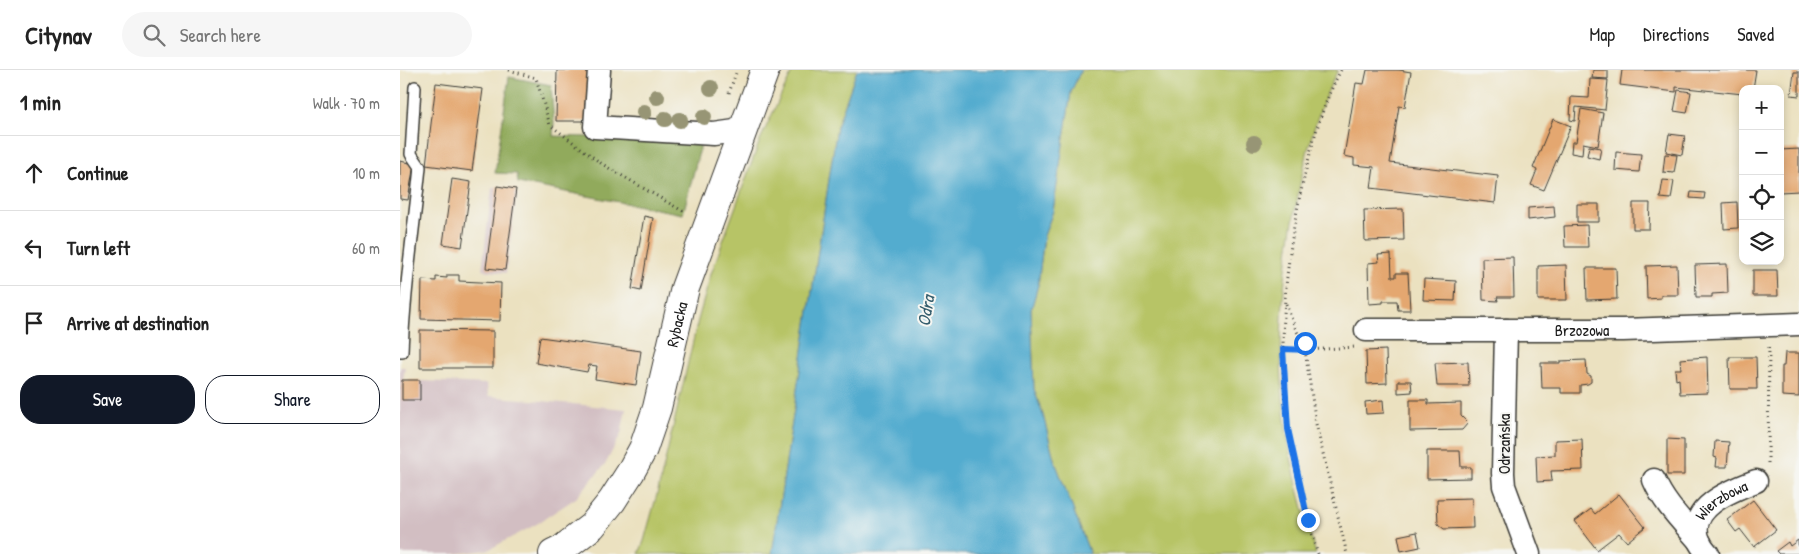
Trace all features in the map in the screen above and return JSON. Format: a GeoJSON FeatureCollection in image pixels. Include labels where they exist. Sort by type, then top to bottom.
{"type":"FeatureCollection","features":[{"type":"Feature","properties":{"kind":"street"},"geometry":{"type":"LineString","coordinates":[[599,70],[596,127],[714,134],[742,130]]}},
{"type":"Feature","properties":{"kind":"street","name":"Rybacka"},"geometry":{"type":"LineString","coordinates":[[553,554],[592,526],[612,501],[638,461],[656,408],[685,288],[765,70]]}},
{"type":"Feature","properties":{"kind":"street","name":"Brzozowa"},"geometry":{"type":"LineString","coordinates":[[1365,338],[1506,330],[1650,329],[1799,324]]}},
{"type":"Feature","properties":{"kind":"street","name":"Odrzańska"},"geometry":{"type":"LineString","coordinates":[[1506,330],[1504,486],[1529,554]]}},
{"type":"Feature","properties":{"kind":"street"},"geometry":{"type":"LineString","coordinates":[[1654,480],[1666,502],[1704,548]]}},
{"type":"Feature","properties":{"kind":"street","name":"Wierzbowa"},"geometry":{"type":"LineString","coordinates":[[1704,548],[1697,527],[1702,512],[1721,497],[1756,481]]}},
{"type":"Feature","properties":{"kind":"lane"},"geometry":{"type":"LineString","coordinates":[[400,352],[402,352],[403,303],[409,270],[420,167],[412,154],[415,87]]}},
{"type":"Feature","properties":{"kind":"path"},"geometry":{"type":"LineString","coordinates":[[1318,554],[1308,520],[1288,429],[1283,349],[1285,301],[1294,224],[1302,185],[1325,106],[1341,70]]}},
{"type":"Feature","properties":{"kind":"path"},"geometry":{"type":"LineString","coordinates":[[1285,301],[1306,350],[1316,424],[1347,554]]}},
{"type":"Feature","properties":{"kind":"path"},"geometry":{"type":"LineString","coordinates":[[1283,349],[1306,350],[1365,338]]}},
{"type":"Feature","properties":{"kind":"path"},"geometry":{"type":"LineString","coordinates":[[1756,481],[1767,475],[1769,343]]}},
{"type":"Feature","properties":{"kind":"shaded area"},"geometry":{"type":"Polygon","coordinates":[[[492,188],[517,191],[506,273],[482,270],[492,188]]]}},
{"type":"Feature","properties":{"kind":"shaded area"},"geometry":{"type":"Polygon","coordinates":[[[400,367],[405,367],[403,380],[487,384],[488,396],[626,409],[621,434],[606,463],[576,498],[535,525],[488,550],[454,554],[400,554],[400,367]]]}},
{"type":"Feature","properties":{"kind":"green space"},"geometry":{"type":"Polygon","coordinates":[[[793,70],[857,70],[837,127],[772,554],[639,554],[659,487],[698,320],[711,274],[760,140],[793,70]]]}},
{"type":"Feature","properties":{"kind":"green space"},"geometry":{"type":"Polygon","coordinates":[[[1081,70],[1338,70],[1318,117],[1304,167],[1292,228],[1282,314],[1281,371],[1286,429],[1295,476],[1316,554],[1090,554],[1054,459],[1043,415],[1034,389],[1031,310],[1038,285],[1044,236],[1053,211],[1071,92],[1081,70]]]}},
{"type":"Feature","properties":{"kind":"green space"},"geometry":{"type":"Polygon","coordinates":[[[509,77],[551,85],[554,123],[553,136],[702,140],[683,214],[518,183],[517,174],[495,173],[509,77]]]}},
{"type":"Feature","properties":{"kind":"water","name":"Odra"},"geometry":{"type":"Polygon","coordinates":[[[857,70],[1081,70],[1071,92],[1053,211],[1044,236],[1038,285],[1031,310],[1034,389],[1043,415],[1054,459],[1090,554],[772,554],[837,127],[857,70]]]}},
{"type":"Feature","properties":{"kind":"building"},"geometry":{"type":"Polygon","coordinates":[[[557,70],[590,70],[589,121],[556,121],[557,70]]]}},
{"type":"Feature","properties":{"kind":"building"},"geometry":{"type":"Polygon","coordinates":[[[1367,70],[1411,72],[1405,107],[1399,106],[1390,163],[1498,176],[1495,203],[1371,188],[1374,167],[1354,165],[1354,158],[1344,156],[1356,83],[1364,84],[1367,70]]]}},
{"type":"Feature","properties":{"kind":"building"},"geometry":{"type":"Polygon","coordinates":[[[1593,70],[1608,70],[1608,79],[1592,78],[1593,70]]]}},
{"type":"Feature","properties":{"kind":"building"},"geometry":{"type":"Polygon","coordinates":[[[1622,70],[1756,70],[1754,85],[1739,85],[1739,94],[1676,87],[1676,92],[1620,85],[1622,70]]]}},
{"type":"Feature","properties":{"kind":"building"},"geometry":{"type":"Polygon","coordinates":[[[1794,72],[1799,72],[1799,96],[1791,95],[1794,72]]]}},
{"type":"Feature","properties":{"kind":"building"},"geometry":{"type":"Polygon","coordinates":[[[1590,79],[1608,80],[1605,110],[1576,107],[1575,121],[1570,120],[1571,97],[1589,98],[1590,79]]]}},
{"type":"Feature","properties":{"kind":"building"},"geometry":{"type":"Polygon","coordinates":[[[436,83],[483,89],[472,171],[426,165],[436,83]]]}},
{"type":"Feature","properties":{"kind":"building"},"geometry":{"type":"Polygon","coordinates":[[[1678,90],[1691,92],[1687,113],[1674,111],[1678,90]]]}},
{"type":"Feature","properties":{"kind":"building"},"geometry":{"type":"Polygon","coordinates":[[[1581,109],[1603,113],[1598,146],[1583,143],[1582,155],[1571,153],[1572,142],[1576,142],[1581,109]]]}},
{"type":"Feature","properties":{"kind":"building"},"geometry":{"type":"Polygon","coordinates":[[[1553,119],[1571,126],[1544,190],[1531,185],[1537,170],[1533,168],[1553,119]]]}},
{"type":"Feature","properties":{"kind":"building"},"geometry":{"type":"Polygon","coordinates":[[[1669,134],[1685,136],[1682,155],[1666,152],[1669,134]]]}},
{"type":"Feature","properties":{"kind":"building"},"geometry":{"type":"Polygon","coordinates":[[[1589,146],[1601,148],[1599,159],[1587,156],[1589,146]]]}},
{"type":"Feature","properties":{"kind":"building"},"geometry":{"type":"Polygon","coordinates":[[[1799,149],[1799,191],[1784,192],[1784,150],[1799,149]]]}},
{"type":"Feature","properties":{"kind":"building"},"geometry":{"type":"Polygon","coordinates":[[[1616,152],[1641,154],[1639,172],[1615,170],[1616,152]]]}},
{"type":"Feature","properties":{"kind":"building"},"geometry":{"type":"Polygon","coordinates":[[[1665,154],[1677,155],[1674,173],[1663,172],[1665,154]]]}},
{"type":"Feature","properties":{"kind":"building"},"geometry":{"type":"Polygon","coordinates":[[[400,161],[414,164],[408,200],[400,199],[400,161]]]}},
{"type":"Feature","properties":{"kind":"building"},"geometry":{"type":"Polygon","coordinates":[[[452,179],[471,182],[462,247],[443,244],[452,179]]]}},
{"type":"Feature","properties":{"kind":"building"},"geometry":{"type":"Polygon","coordinates":[[[1663,180],[1674,181],[1671,199],[1660,198],[1663,180]]]}},
{"type":"Feature","properties":{"kind":"building"},"geometry":{"type":"Polygon","coordinates":[[[497,186],[516,189],[505,270],[486,268],[497,186]]]}},
{"type":"Feature","properties":{"kind":"building"},"geometry":{"type":"Polygon","coordinates":[[[1691,192],[1705,193],[1704,199],[1690,198],[1691,192]]]}},
{"type":"Feature","properties":{"kind":"building"},"geometry":{"type":"Polygon","coordinates":[[[1737,202],[1738,228],[1724,229],[1723,203],[1737,202]]]}},
{"type":"Feature","properties":{"kind":"building"},"geometry":{"type":"Polygon","coordinates":[[[1633,203],[1650,203],[1649,229],[1633,229],[1633,203]]]}},
{"type":"Feature","properties":{"kind":"building"},"geometry":{"type":"Polygon","coordinates":[[[1577,204],[1599,204],[1599,222],[1577,222],[1577,204]]]}},
{"type":"Feature","properties":{"kind":"building"},"geometry":{"type":"Polygon","coordinates":[[[1554,206],[1555,217],[1528,220],[1528,208],[1554,206]]]}},
{"type":"Feature","properties":{"kind":"building"},"geometry":{"type":"Polygon","coordinates":[[[1403,209],[1404,240],[1365,241],[1364,210],[1403,209]]]}},
{"type":"Feature","properties":{"kind":"building"},"geometry":{"type":"Polygon","coordinates":[[[644,216],[653,218],[641,291],[632,289],[644,216]]]}},
{"type":"Feature","properties":{"kind":"building"},"geometry":{"type":"Polygon","coordinates":[[[1587,225],[1588,247],[1565,247],[1564,226],[1587,225]]]}},
{"type":"Feature","properties":{"kind":"building"},"geometry":{"type":"Polygon","coordinates":[[[1391,254],[1392,277],[1396,277],[1396,273],[1408,273],[1410,310],[1398,310],[1397,301],[1369,304],[1368,263],[1379,262],[1378,255],[1391,254]]]}},
{"type":"Feature","properties":{"kind":"building"},"geometry":{"type":"Polygon","coordinates":[[[1513,257],[1514,297],[1497,297],[1498,301],[1483,300],[1482,258],[1513,257]]]}},
{"type":"Feature","properties":{"kind":"building"},"geometry":{"type":"Polygon","coordinates":[[[1727,264],[1728,293],[1712,294],[1712,297],[1696,297],[1695,265],[1727,264]]]}},
{"type":"Feature","properties":{"kind":"building"},"geometry":{"type":"Polygon","coordinates":[[[1566,265],[1567,300],[1538,300],[1538,266],[1566,265]]]}},
{"type":"Feature","properties":{"kind":"building"},"geometry":{"type":"Polygon","coordinates":[[[1677,265],[1678,295],[1661,295],[1661,298],[1647,299],[1646,266],[1677,265]]]}},
{"type":"Feature","properties":{"kind":"building"},"geometry":{"type":"Polygon","coordinates":[[[1586,268],[1616,268],[1617,299],[1587,300],[1586,268]]]}},
{"type":"Feature","properties":{"kind":"building"},"geometry":{"type":"Polygon","coordinates":[[[1753,270],[1777,270],[1778,296],[1753,296],[1753,270]]]}},
{"type":"Feature","properties":{"kind":"building"},"geometry":{"type":"Polygon","coordinates":[[[447,275],[459,275],[459,281],[501,283],[500,321],[421,319],[422,280],[436,281],[436,277],[447,278],[447,275]]]}},
{"type":"Feature","properties":{"kind":"building"},"geometry":{"type":"Polygon","coordinates":[[[1424,279],[1456,281],[1455,301],[1423,300],[1424,279]]]}},
{"type":"Feature","properties":{"kind":"building"},"geometry":{"type":"Polygon","coordinates":[[[420,330],[493,331],[493,368],[420,368],[420,330]]]}},
{"type":"Feature","properties":{"kind":"building"},"geometry":{"type":"Polygon","coordinates":[[[540,337],[641,351],[636,385],[595,379],[597,366],[589,365],[587,372],[536,363],[540,337]]]}},
{"type":"Feature","properties":{"kind":"building"},"geometry":{"type":"Polygon","coordinates":[[[1386,350],[1387,383],[1367,384],[1366,351],[1386,350]]]}},
{"type":"Feature","properties":{"kind":"building"},"geometry":{"type":"Polygon","coordinates":[[[1785,353],[1799,353],[1799,397],[1782,396],[1782,366],[1784,366],[1785,353]]]}},
{"type":"Feature","properties":{"kind":"building"},"geometry":{"type":"Polygon","coordinates":[[[1707,357],[1708,393],[1680,394],[1679,379],[1676,380],[1675,369],[1681,369],[1680,359],[1707,357]]]}},
{"type":"Feature","properties":{"kind":"building"},"geometry":{"type":"Polygon","coordinates":[[[1729,357],[1756,357],[1757,389],[1730,389],[1729,357]]]}},
{"type":"Feature","properties":{"kind":"building"},"geometry":{"type":"Polygon","coordinates":[[[1586,360],[1587,374],[1591,376],[1591,382],[1580,385],[1580,393],[1561,393],[1561,388],[1542,388],[1541,363],[1586,360]]]}},
{"type":"Feature","properties":{"kind":"building"},"geometry":{"type":"Polygon","coordinates":[[[1468,362],[1469,386],[1437,386],[1435,363],[1468,362]]]}},
{"type":"Feature","properties":{"kind":"building"},"geometry":{"type":"Polygon","coordinates":[[[402,380],[420,380],[420,400],[402,400],[402,380]]]}},
{"type":"Feature","properties":{"kind":"building"},"geometry":{"type":"Polygon","coordinates":[[[1398,381],[1411,381],[1412,392],[1398,393],[1398,381]]]}},
{"type":"Feature","properties":{"kind":"building"},"geometry":{"type":"Polygon","coordinates":[[[1383,400],[1384,413],[1366,414],[1365,402],[1383,400]]]}},
{"type":"Feature","properties":{"kind":"building"},"geometry":{"type":"Polygon","coordinates":[[[1410,400],[1428,400],[1428,404],[1461,403],[1461,416],[1468,423],[1462,430],[1410,431],[1410,400]]]}},
{"type":"Feature","properties":{"kind":"building"},"geometry":{"type":"Polygon","coordinates":[[[1582,439],[1583,470],[1551,471],[1552,481],[1537,482],[1536,456],[1555,455],[1555,440],[1582,439]]]}},
{"type":"Feature","properties":{"kind":"building"},"geometry":{"type":"Polygon","coordinates":[[[1667,439],[1684,440],[1684,475],[1667,475],[1667,439]]]}},
{"type":"Feature","properties":{"kind":"building"},"geometry":{"type":"Polygon","coordinates":[[[1715,441],[1729,442],[1727,467],[1716,467],[1717,458],[1714,457],[1715,441]]]}},
{"type":"Feature","properties":{"kind":"building"},"geometry":{"type":"Polygon","coordinates":[[[1427,451],[1460,451],[1461,467],[1471,467],[1471,478],[1427,479],[1427,451]]]}},
{"type":"Feature","properties":{"kind":"building"},"geometry":{"type":"Polygon","coordinates":[[[1619,494],[1645,527],[1627,542],[1619,533],[1597,550],[1575,521],[1591,509],[1595,514],[1619,494]]]}},
{"type":"Feature","properties":{"kind":"building"},"geometry":{"type":"Polygon","coordinates":[[[1472,498],[1473,528],[1444,529],[1438,524],[1437,499],[1472,498]]]}},
{"type":"Feature","properties":{"kind":"building"},"geometry":{"type":"Polygon","coordinates":[[[1753,500],[1776,530],[1754,547],[1740,529],[1736,532],[1727,520],[1753,500]]]}},
{"type":"Feature","properties":{"kind":"building"},"geometry":{"type":"Polygon","coordinates":[[[1417,532],[1420,547],[1401,551],[1398,536],[1417,532]]]}},
{"type":"Feature","properties":{"kind":"building"},"geometry":{"type":"Polygon","coordinates":[[[1798,540],[1799,554],[1779,554],[1776,551],[1788,542],[1790,546],[1798,540]]]}},
{"type":"Feature","properties":{"kind":"route"},"geometry":{"type":"LineString","coordinates":[[1305,343],[1308,350],[1283,349],[1288,429],[1308,520]]}}]}
